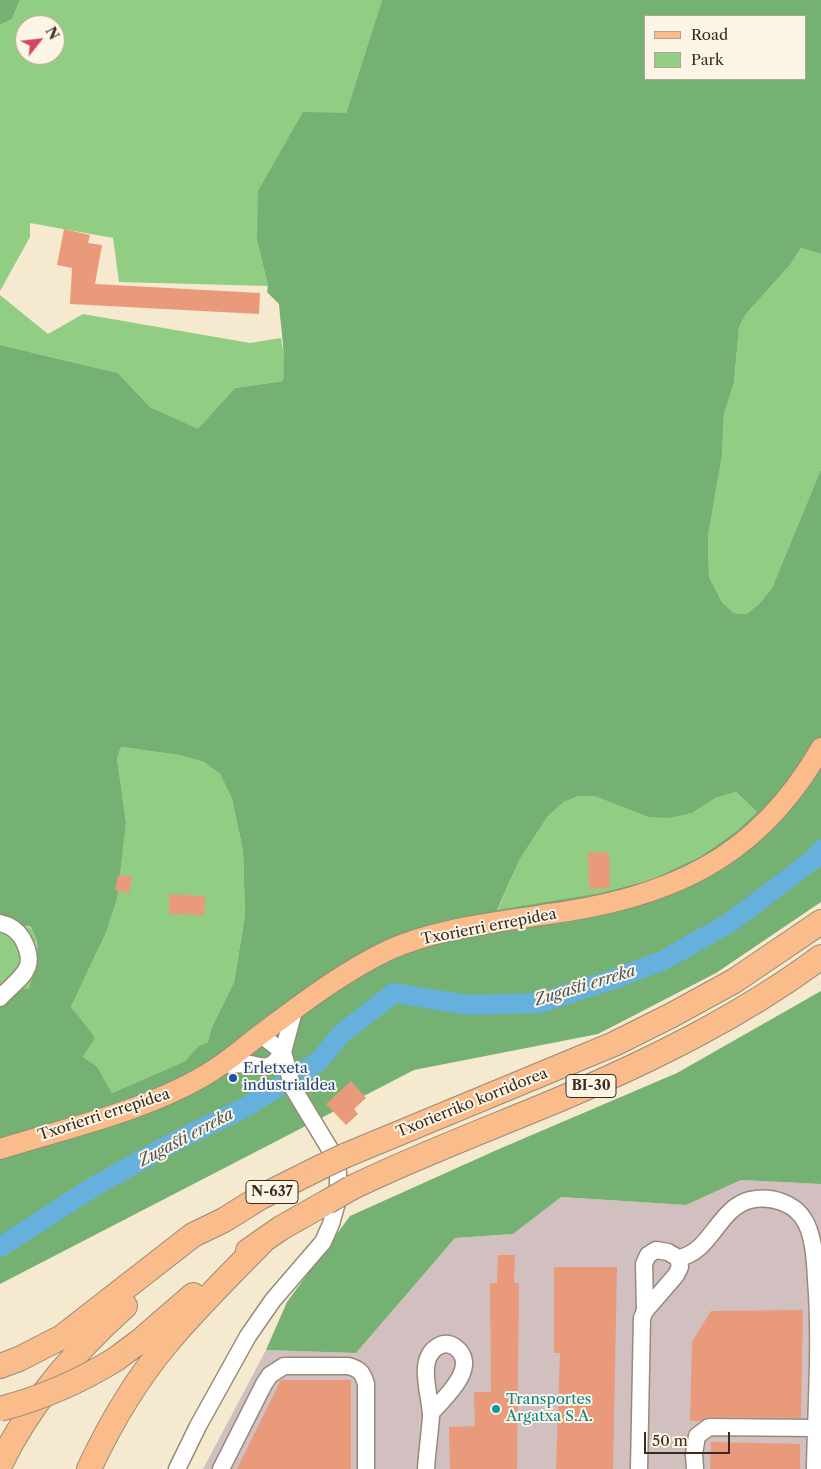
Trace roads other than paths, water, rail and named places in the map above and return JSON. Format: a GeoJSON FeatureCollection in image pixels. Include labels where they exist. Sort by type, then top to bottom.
{"type":"FeatureCollection","features":[{"type":"Feature","properties":{"kind":"highway","name":"Txorierriko korridorea"},"geometry":{"type":"LineString","coordinates":[[224,1220],[261,1197],[344,1156],[614,1044],[727,984],[821,922]]}},
{"type":"Feature","properties":{"kind":"highway","name":"Txorierriko korridorea"},"geometry":{"type":"LineString","coordinates":[[262,1242],[290,1223],[351,1188],[626,1069],[734,1013],[821,957]]}},
{"type":"Feature","properties":{"kind":"highway"},"geometry":{"type":"LineString","coordinates":[[0,1366],[19,1360],[62,1337],[193,1235],[224,1220]]}},
{"type":"Feature","properties":{"kind":"highway"},"geometry":{"type":"LineString","coordinates":[[3,1460],[28,1416],[51,1385],[100,1330],[152,1282],[210,1236],[224,1220]]}},
{"type":"Feature","properties":{"kind":"highway"},"geometry":{"type":"LineString","coordinates":[[0,1409],[53,1393],[75,1384],[116,1359],[140,1341],[226,1266],[262,1242]]}},
{"type":"Feature","properties":{"kind":"highway"},"geometry":{"type":"LineString","coordinates":[[89,1469],[113,1422],[149,1367],[199,1306],[262,1242]]}},
{"type":"Feature","properties":{"kind":"main road","name":"Txorierri errepidea"},"geometry":{"type":"LineString","coordinates":[[0,1148],[135,1107],[174,1093],[221,1065],[334,980],[394,948],[416,940],[465,928],[574,911],[634,898],[666,887],[705,868],[743,842],[779,808],[797,786],[821,748]]}},
{"type":"Feature","properties":{"kind":"street"},"geometry":{"type":"LineString","coordinates":[[0,923],[8,924],[18,932],[29,950],[29,965],[19,981],[0,998]]}},
{"type":"Feature","properties":{"kind":"street"},"geometry":{"type":"LineString","coordinates":[[177,1469],[198,1426],[248,1336],[273,1300],[323,1242],[331,1224],[338,1199],[339,1188],[336,1164],[331,1151],[293,1088],[284,1055],[294,1011]]}},
{"type":"Feature","properties":{"kind":"street"},"geometry":{"type":"LineString","coordinates":[[260,1035],[284,1055]]}},
{"type":"Feature","properties":{"kind":"street"},"geometry":{"type":"LineString","coordinates":[[260,1035],[262,1054],[269,1067],[293,1088]]}},
{"type":"Feature","properties":{"kind":"street"},"geometry":{"type":"LineString","coordinates":[[221,1065],[269,1067],[284,1055]]}},
{"type":"Feature","properties":{"kind":"street"},"geometry":{"type":"LineString","coordinates":[[639,1469],[644,1264],[648,1255],[656,1250],[668,1252],[678,1258],[686,1257],[695,1252],[738,1205],[756,1199],[780,1201],[792,1207],[802,1217],[807,1226],[812,1245],[818,1300],[815,1469]]}},
{"type":"Feature","properties":{"kind":"street"},"geometry":{"type":"LineString","coordinates":[[644,1311],[676,1275],[680,1266],[678,1258]]}},
{"type":"Feature","properties":{"kind":"street"},"geometry":{"type":"LineString","coordinates":[[221,1469],[264,1384],[270,1375],[284,1366],[348,1366],[357,1368],[363,1374],[366,1384],[366,1469]]}},
{"type":"Feature","properties":{"kind":"street"},"geometry":{"type":"LineString","coordinates":[[426,1469],[431,1413]]}},
{"type":"Feature","properties":{"kind":"street"},"geometry":{"type":"LineString","coordinates":[[694,1469],[694,1454],[698,1436],[709,1427],[816,1428]]}},
{"type":"Feature","properties":{"kind":"waterway","name":"Zugasti erreka"},"geometry":{"type":"LineString","coordinates":[[0,1247],[95,1186],[174,1142],[244,1108],[318,1062],[341,1034],[394,993],[468,1005],[540,1003],[614,979],[664,960],[731,922],[815,858],[821,850]]}},
{"type":"Feature","properties":{"kind":"place","name":"Erletxeta industrialdea"},"geometry":{"type":"Point","coordinates":[233,1078]}},
{"type":"Feature","properties":{"kind":"place","name":"Transportes Argatxa S.A."},"geometry":{"type":"Point","coordinates":[496,1409]}}]}
